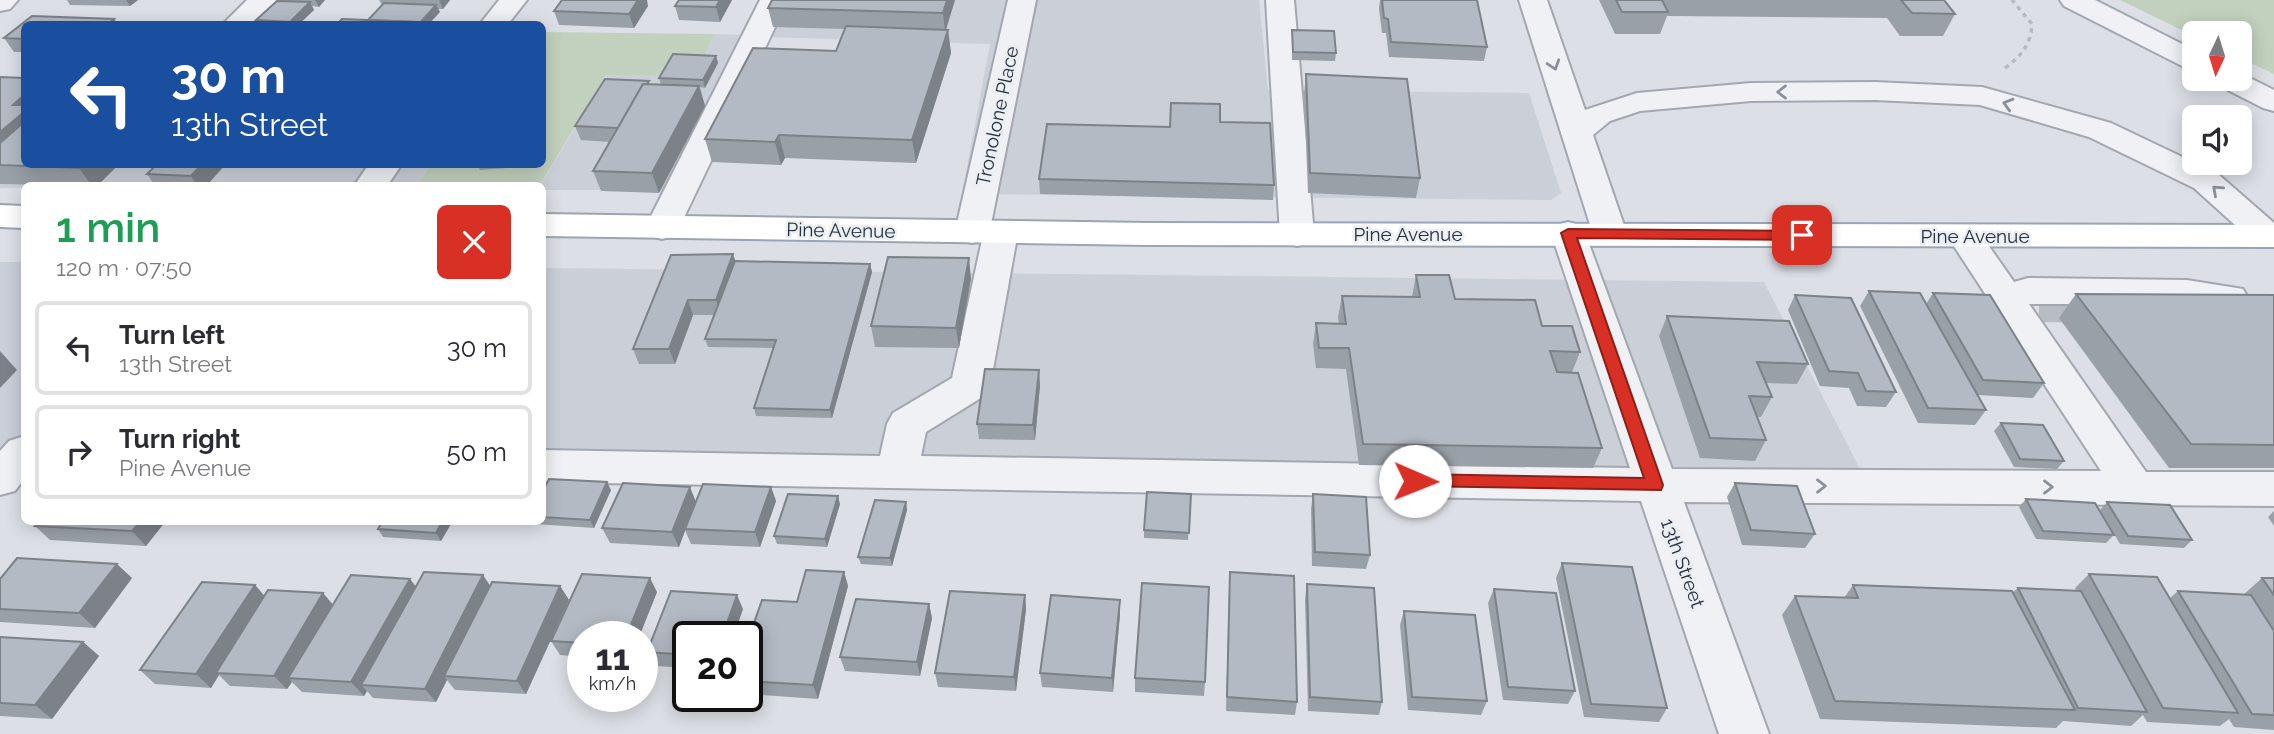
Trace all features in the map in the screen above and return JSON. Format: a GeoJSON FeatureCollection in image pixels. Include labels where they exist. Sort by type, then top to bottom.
{"type":"FeatureCollection","features":[{"type":"Feature","properties":{"kind":"main road"},"geometry":{"type":"LineString","coordinates":[[0,216],[21,217]]}},
{"type":"Feature","properties":{"kind":"main road","name":"Pine Avenue"},"geometry":{"type":"LineString","coordinates":[[546,225],[1297,235],[1568,233],[1965,237],[2271,236]]}},
{"type":"Feature","properties":{"kind":"street"},"geometry":{"type":"LineString","coordinates":[[240,21],[263,0]]}},
{"type":"Feature","properties":{"kind":"street"},"geometry":{"type":"LineString","coordinates":[[496,21],[513,0]]}},
{"type":"Feature","properties":{"kind":"street"},"geometry":{"type":"LineString","coordinates":[[662,228],[774,0]]}},
{"type":"Feature","properties":{"kind":"street","name":"Tronolone Place"},"geometry":{"type":"LineString","coordinates":[[897,472],[906,424],[970,386],[986,232],[1022,0]]}},
{"type":"Feature","properties":{"kind":"street"},"geometry":{"type":"LineString","coordinates":[[1280,0],[1297,235]]}},
{"type":"Feature","properties":{"kind":"street"},"geometry":{"type":"LineString","coordinates":[[1533,0],[1611,234]]}},
{"type":"Feature","properties":{"kind":"street"},"geometry":{"type":"LineString","coordinates":[[2074,0],[2182,55]]}},
{"type":"Feature","properties":{"kind":"street"},"geometry":{"type":"LineString","coordinates":[[1577,133],[1599,114],[1650,101],[1751,92],[1875,91],[1982,96],[2100,130],[2206,181],[2271,236]]}},
{"type":"Feature","properties":{"kind":"street"},"geometry":{"type":"LineString","coordinates":[[2252,91],[2274,102]]}},
{"type":"Feature","properties":{"kind":"street","name":"13th Street"},"geometry":{"type":"LineString","coordinates":[[1568,233],[1744,734]]}},
{"type":"Feature","properties":{"kind":"street"},"geometry":{"type":"LineString","coordinates":[[1965,237],[2022,303],[2134,488]]}},
{"type":"Feature","properties":{"kind":"street"},"geometry":{"type":"LineString","coordinates":[[2022,303],[2028,290],[2187,292],[2247,298],[2206,306],[2097,307]]}},
{"type":"Feature","properties":{"kind":"street"},"geometry":{"type":"LineString","coordinates":[[546,466],[1655,485],[2274,489]]}},
{"type":"Feature","properties":{"kind":"path"},"geometry":{"type":"LineString","coordinates":[[2004,68],[2024,53],[2031,38],[2032,24],[2012,0]]}},
{"type":"Feature","properties":{"kind":"shaded area"},"geometry":{"type":"Polygon","coordinates":[[[763,0],[1259,0],[1268,90],[1529,93],[1561,193],[1551,200],[962,194],[990,44],[767,37],[697,190],[546,190],[546,182],[542,182],[607,75],[661,75],[667,60],[703,60],[714,34],[747,35],[763,0]]]}},
{"type":"Feature","properties":{"kind":"shaded area"},"geometry":{"type":"Polygon","coordinates":[[[0,77],[21,77],[21,168],[429,168],[418,182],[21,182],[21,188],[0,188],[0,77]]]}},
{"type":"Feature","properties":{"kind":"shaded area"},"geometry":{"type":"Polygon","coordinates":[[[0,262],[21,262],[21,450],[4,450],[0,455],[0,262]]]}},
{"type":"Feature","properties":{"kind":"shaded area"},"geometry":{"type":"Polygon","coordinates":[[[546,268],[1764,282],[1864,477],[546,458],[546,268]]]}},
{"type":"Feature","properties":{"kind":"green space"},"geometry":{"type":"Polygon","coordinates":[[[2120,0],[2274,0],[2274,74],[2252,64],[2252,21],[2182,21],[2182,30],[2120,0]]]}},
{"type":"Feature","properties":{"kind":"green space"},"geometry":{"type":"Polygon","coordinates":[[[546,32],[714,34],[703,60],[667,60],[661,75],[606,75],[542,182],[419,182],[429,168],[546,168],[546,32]]]}},
{"type":"Feature","properties":{"kind":"building"},"geometry":{"type":"Polygon","coordinates":[[[562,0],[638,0],[629,14],[554,11],[562,0]]]}},
{"type":"Feature","properties":{"kind":"building"},"geometry":{"type":"Polygon","coordinates":[[[679,0],[720,0],[716,7],[675,6],[679,0]]]}},
{"type":"Feature","properties":{"kind":"building"},"geometry":{"type":"Polygon","coordinates":[[[772,0],[947,0],[943,13],[768,8],[772,0]]]}},
{"type":"Feature","properties":{"kind":"building"},"geometry":{"type":"Polygon","coordinates":[[[1382,0],[1477,0],[1487,47],[1391,42],[1382,0]]]}},
{"type":"Feature","properties":{"kind":"building"},"geometry":{"type":"Polygon","coordinates":[[[1616,0],[1662,0],[1668,12],[1622,12],[1616,0]]]}},
{"type":"Feature","properties":{"kind":"building"},"geometry":{"type":"Polygon","coordinates":[[[1901,0],[1944,0],[1955,14],[1912,13],[1901,0]]]}},
{"type":"Feature","properties":{"kind":"building"},"geometry":{"type":"Polygon","coordinates":[[[277,1],[310,2],[291,21],[256,20],[277,1]]]}},
{"type":"Feature","properties":{"kind":"building"},"geometry":{"type":"Polygon","coordinates":[[[384,3],[436,5],[422,21],[368,20],[384,3]]]}},
{"type":"Feature","properties":{"kind":"building"},"geometry":{"type":"Polygon","coordinates":[[[32,16],[114,19],[112,21],[26,21],[32,16]]]}},
{"type":"Feature","properties":{"kind":"building"},"geometry":{"type":"Polygon","coordinates":[[[342,19],[391,21],[340,21],[342,19]]]}},
{"type":"Feature","properties":{"kind":"building"},"geometry":{"type":"Polygon","coordinates":[[[21,25],[21,39],[4,38],[21,25]]]}},
{"type":"Feature","properties":{"kind":"building"},"geometry":{"type":"Polygon","coordinates":[[[846,26],[948,30],[912,140],[779,135],[775,142],[705,139],[753,48],[836,51],[846,26]]]}},
{"type":"Feature","properties":{"kind":"building"},"geometry":{"type":"Polygon","coordinates":[[[1292,30],[1334,31],[1336,53],[1293,52],[1292,30]]]}},
{"type":"Feature","properties":{"kind":"building"},"geometry":{"type":"Polygon","coordinates":[[[673,54],[716,56],[703,80],[659,78],[673,54]]]}},
{"type":"Feature","properties":{"kind":"building"},"geometry":{"type":"Polygon","coordinates":[[[1306,74],[1407,79],[1420,178],[1310,173],[1306,74]]]}},
{"type":"Feature","properties":{"kind":"building"},"geometry":{"type":"Polygon","coordinates":[[[0,77],[21,78],[21,98],[13,105],[21,105],[21,114],[0,132],[0,77]]]}},
{"type":"Feature","properties":{"kind":"building"},"geometry":{"type":"Polygon","coordinates":[[[605,79],[649,81],[643,84],[618,128],[575,126],[605,79]]]}},
{"type":"Feature","properties":{"kind":"building"},"geometry":{"type":"Polygon","coordinates":[[[643,84],[699,86],[652,173],[593,171],[643,84]]]}},
{"type":"Feature","properties":{"kind":"building"},"geometry":{"type":"Polygon","coordinates":[[[1171,103],[1220,104],[1220,122],[1270,123],[1274,185],[1039,179],[1047,124],[1170,127],[1171,103]]]}},
{"type":"Feature","properties":{"kind":"building"},"geometry":{"type":"Polygon","coordinates":[[[21,125],[21,166],[0,165],[0,143],[21,125]]]}},
{"type":"Feature","properties":{"kind":"building"},"geometry":{"type":"Polygon","coordinates":[[[153,168],[198,168],[191,176],[147,174],[153,168]]]}},
{"type":"Feature","properties":{"kind":"building"},"geometry":{"type":"Polygon","coordinates":[[[733,254],[716,300],[688,300],[669,349],[633,349],[671,255],[733,254]]]}},
{"type":"Feature","properties":{"kind":"building"},"geometry":{"type":"Polygon","coordinates":[[[888,257],[969,258],[956,328],[871,326],[888,257]]]}},
{"type":"Feature","properties":{"kind":"building"},"geometry":{"type":"Polygon","coordinates":[[[735,261],[870,264],[830,410],[754,408],[776,340],[705,339],[735,261]]]}},
{"type":"Feature","properties":{"kind":"building"},"geometry":{"type":"Polygon","coordinates":[[[1416,275],[1449,275],[1455,299],[1535,300],[1542,326],[1572,326],[1580,352],[1550,351],[1557,372],[1578,373],[1602,448],[1363,444],[1349,348],[1319,348],[1316,323],[1346,324],[1342,296],[1420,297],[1416,275]]]}},
{"type":"Feature","properties":{"kind":"building"},"geometry":{"type":"Polygon","coordinates":[[[1869,291],[1920,293],[1986,410],[1928,408],[1869,291]]]}},
{"type":"Feature","properties":{"kind":"building"},"geometry":{"type":"Polygon","coordinates":[[[1933,293],[1990,295],[2044,383],[1983,380],[1933,293]]]}},
{"type":"Feature","properties":{"kind":"building"},"geometry":{"type":"Polygon","coordinates":[[[2076,294],[2274,295],[2274,445],[2191,444],[2076,294]]]}},
{"type":"Feature","properties":{"kind":"building"},"geometry":{"type":"Polygon","coordinates":[[[1795,295],[1851,298],[1896,392],[1866,391],[1858,373],[1829,371],[1795,295]]]}},
{"type":"Feature","properties":{"kind":"building"},"geometry":{"type":"Polygon","coordinates":[[[1667,316],[1789,321],[1808,364],[1757,362],[1772,397],[1749,396],[1766,440],[1710,438],[1667,316]]]}},
{"type":"Feature","properties":{"kind":"building"},"geometry":{"type":"Polygon","coordinates":[[[985,369],[1039,370],[1033,425],[977,424],[985,369]]]}},
{"type":"Feature","properties":{"kind":"building"},"geometry":{"type":"Polygon","coordinates":[[[2001,423],[2043,425],[2064,461],[2020,459],[2001,423]]]}},
{"type":"Feature","properties":{"kind":"building"},"geometry":{"type":"Polygon","coordinates":[[[549,479],[607,482],[590,520],[546,517],[546,485],[549,479]]]}},
{"type":"Feature","properties":{"kind":"building"},"geometry":{"type":"Polygon","coordinates":[[[623,483],[690,487],[672,532],[602,528],[623,483]]]}},
{"type":"Feature","properties":{"kind":"building"},"geometry":{"type":"Polygon","coordinates":[[[1735,483],[1797,486],[1815,534],[1751,530],[1735,483]]]}},
{"type":"Feature","properties":{"kind":"building"},"geometry":{"type":"Polygon","coordinates":[[[703,484],[771,487],[755,532],[685,529],[703,484]]]}},
{"type":"Feature","properties":{"kind":"building"},"geometry":{"type":"Polygon","coordinates":[[[1147,492],[1191,494],[1189,533],[1144,530],[1147,492]]]}},
{"type":"Feature","properties":{"kind":"building"},"geometry":{"type":"Polygon","coordinates":[[[788,494],[838,496],[825,539],[774,536],[788,494]]]}},
{"type":"Feature","properties":{"kind":"building"},"geometry":{"type":"Polygon","coordinates":[[[1313,494],[1366,497],[1370,555],[1315,552],[1313,494]]]}},
{"type":"Feature","properties":{"kind":"building"},"geometry":{"type":"Polygon","coordinates":[[[2026,499],[2095,503],[2114,535],[2043,531],[2026,499]]]}},
{"type":"Feature","properties":{"kind":"building"},"geometry":{"type":"Polygon","coordinates":[[[875,500],[906,502],[890,558],[858,557],[875,500]]]}},
{"type":"Feature","properties":{"kind":"building"},"geometry":{"type":"Polygon","coordinates":[[[2107,502],[2170,505],[2192,540],[2128,536],[2107,502]]]}},
{"type":"Feature","properties":{"kind":"building"},"geometry":{"type":"Polygon","coordinates":[[[36,525],[137,525],[132,531],[36,525]]]}},
{"type":"Feature","properties":{"kind":"building"},"geometry":{"type":"Polygon","coordinates":[[[380,525],[440,525],[436,533],[378,529],[380,525]]]}},
{"type":"Feature","properties":{"kind":"building"},"geometry":{"type":"Polygon","coordinates":[[[17,558],[117,564],[79,613],[0,609],[0,579],[17,558]]]}},
{"type":"Feature","properties":{"kind":"building"},"geometry":{"type":"Polygon","coordinates":[[[1562,563],[1632,567],[1667,708],[1591,704],[1562,563]]]}},
{"type":"Feature","properties":{"kind":"building"},"geometry":{"type":"Polygon","coordinates":[[[806,570],[844,572],[813,685],[763,682],[763,621],[755,621],[762,600],[797,602],[806,570]]]}},
{"type":"Feature","properties":{"kind":"building"},"geometry":{"type":"Polygon","coordinates":[[[424,572],[483,575],[425,689],[361,685],[424,572]]]}},
{"type":"Feature","properties":{"kind":"building"},"geometry":{"type":"Polygon","coordinates":[[[1230,572],[1294,576],[1297,702],[1227,697],[1230,572]]]}},
{"type":"Feature","properties":{"kind":"building"},"geometry":{"type":"Polygon","coordinates":[[[582,574],[650,578],[633,621],[567,621],[567,642],[551,641],[582,574]]]}},
{"type":"Feature","properties":{"kind":"building"},"geometry":{"type":"Polygon","coordinates":[[[2089,574],[2157,577],[2238,713],[2163,708],[2089,574]]]}},
{"type":"Feature","properties":{"kind":"building"},"geometry":{"type":"Polygon","coordinates":[[[351,575],[410,579],[351,682],[288,678],[351,575]]]}},
{"type":"Feature","properties":{"kind":"building"},"geometry":{"type":"Polygon","coordinates":[[[2262,578],[2274,578],[2274,595],[2262,578]]]}},
{"type":"Feature","properties":{"kind":"building"},"geometry":{"type":"Polygon","coordinates":[[[202,582],[255,585],[196,674],[140,670],[202,582]]]}},
{"type":"Feature","properties":{"kind":"building"},"geometry":{"type":"Polygon","coordinates":[[[492,582],[560,586],[517,681],[444,676],[492,582]]]}},
{"type":"Feature","properties":{"kind":"building"},"geometry":{"type":"Polygon","coordinates":[[[1142,583],[1209,587],[1205,682],[1135,678],[1142,583]]]}},
{"type":"Feature","properties":{"kind":"building"},"geometry":{"type":"Polygon","coordinates":[[[1307,584],[1374,588],[1382,702],[1310,697],[1307,584]]]}},
{"type":"Feature","properties":{"kind":"building"},"geometry":{"type":"Polygon","coordinates":[[[1853,585],[2012,591],[2075,710],[1835,701],[1795,596],[1858,598],[1853,585]]]}},
{"type":"Feature","properties":{"kind":"building"},"geometry":{"type":"Polygon","coordinates":[[[2018,588],[2081,591],[2147,712],[2078,708],[2018,588]]]}},
{"type":"Feature","properties":{"kind":"building"},"geometry":{"type":"Polygon","coordinates":[[[1494,589],[1556,593],[1575,691],[1508,687],[1494,589]]]}},
{"type":"Feature","properties":{"kind":"building"},"geometry":{"type":"Polygon","coordinates":[[[268,590],[323,593],[274,676],[216,673],[268,590]]]}},
{"type":"Feature","properties":{"kind":"building"},"geometry":{"type":"Polygon","coordinates":[[[671,591],[737,595],[728,621],[672,621],[672,654],[658,653],[658,624],[671,591]]]}},
{"type":"Feature","properties":{"kind":"building"},"geometry":{"type":"Polygon","coordinates":[[[950,591],[1025,595],[1014,677],[935,673],[950,591]]]}},
{"type":"Feature","properties":{"kind":"building"},"geometry":{"type":"Polygon","coordinates":[[[2178,591],[2251,595],[2274,631],[2274,715],[2252,714],[2178,591]]]}},
{"type":"Feature","properties":{"kind":"building"},"geometry":{"type":"Polygon","coordinates":[[[1051,595],[1120,600],[1112,678],[1040,673],[1051,595]]]}},
{"type":"Feature","properties":{"kind":"building"},"geometry":{"type":"Polygon","coordinates":[[[856,599],[929,604],[917,662],[840,657],[856,599]]]}},
{"type":"Feature","properties":{"kind":"building"},"geometry":{"type":"Polygon","coordinates":[[[1404,611],[1475,615],[1487,701],[1412,697],[1404,611]]]}},
{"type":"Feature","properties":{"kind":"building"},"geometry":{"type":"Polygon","coordinates":[[[0,637],[83,642],[35,705],[0,703],[0,637]]]}},
{"type":"Feature","properties":{"kind":"tunnel"},"geometry":{"type":"LineString","coordinates":[[2039,306],[2097,307]]}},
{"type":"Feature","properties":{"kind":"route"},"geometry":{"type":"LineString","coordinates":[[1415,481],[1655,485],[1568,233],[1802,235]]}}]}
